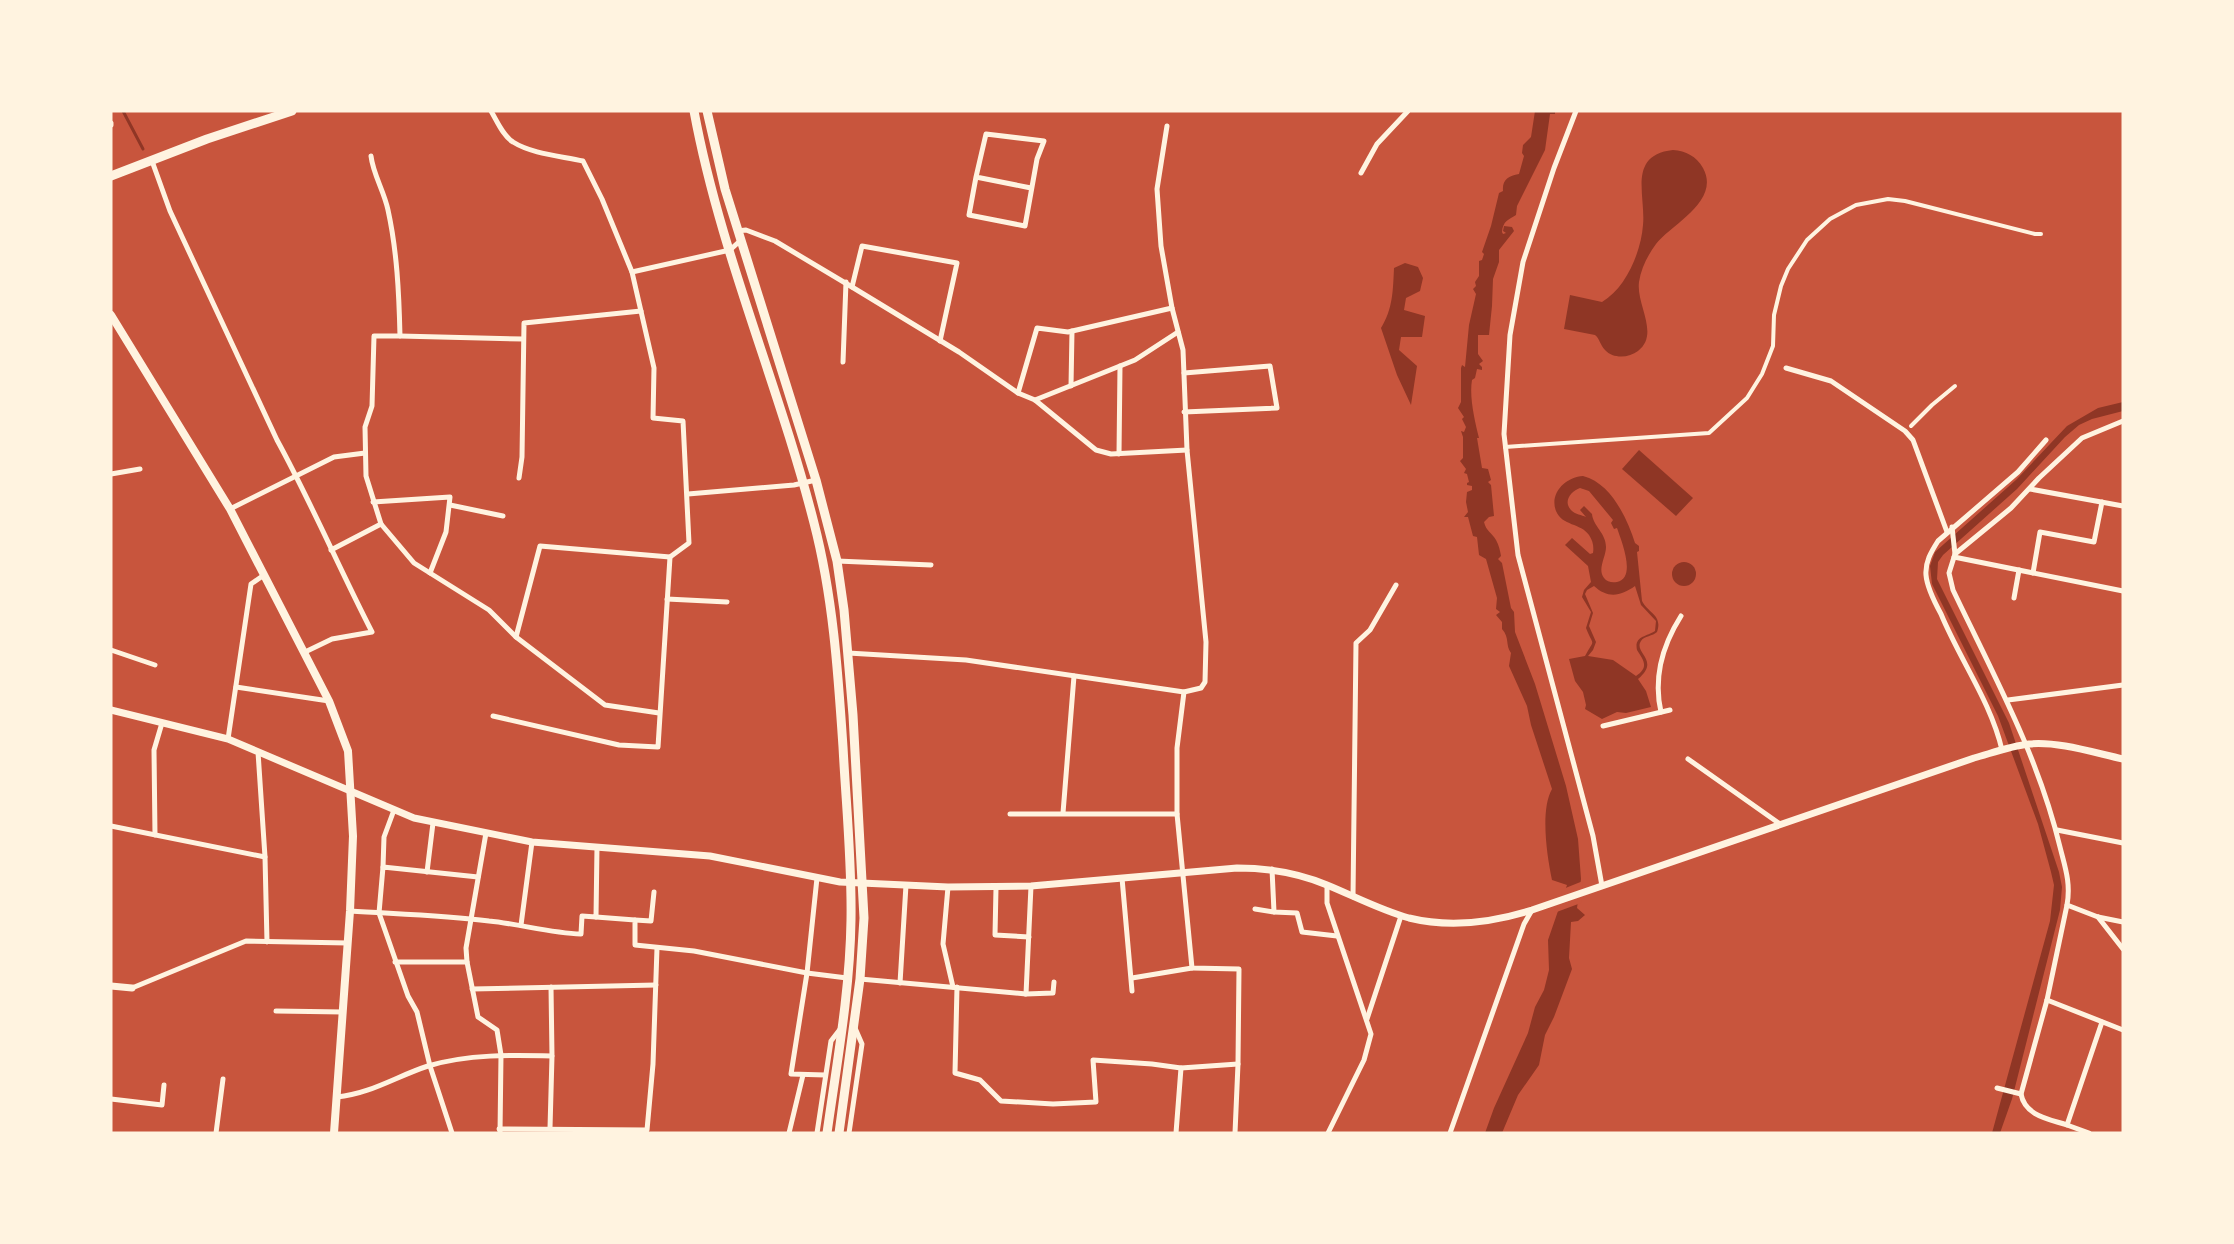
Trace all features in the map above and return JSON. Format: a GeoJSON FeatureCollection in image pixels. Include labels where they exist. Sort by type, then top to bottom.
{"type":"FeatureCollection","features":[{"type":"Feature","properties":{"kind":"main road"},"geometry":{"type":"LineString","coordinates":[[111,176],[207,139],[292,111]]}},
{"type":"Feature","properties":{"kind":"main road"},"geometry":{"type":"LineString","coordinates":[[694,111],[705,162],[730,250],[803,484],[824,564],[835,643],[851,917],[843,1026],[827,1133]]}},
{"type":"Feature","properties":{"kind":"main road"},"geometry":{"type":"LineString","coordinates":[[707,111],[717,159],[816,480],[837,561],[848,653],[864,928],[860,980],[839,1133]]}},
{"type":"Feature","properties":{"kind":"main road"},"geometry":{"type":"LineString","coordinates":[[111,315],[230,509],[329,700],[348,751],[351,790],[350,911],[334,1133]]}},
{"type":"Feature","properties":{"kind":"street"},"geometry":{"type":"LineString","coordinates":[[491,111],[512,142],[526,148],[583,161],[602,199],[632,272],[654,368],[653,418],[683,421],[688,494],[689,543],[670,557],[540,546],[516,637]]}},
{"type":"Feature","properties":{"kind":"street"},"geometry":{"type":"LineString","coordinates":[[1360,173],[1377,144],[1408,111]]}},
{"type":"Feature","properties":{"kind":"street"},"geometry":{"type":"LineString","coordinates":[[1576,111],[1554,168],[1523,262],[1510,334],[1504,434],[1518,555],[1593,836],[1599,887]]}},
{"type":"Feature","properties":{"kind":"street"},"geometry":{"type":"LineString","coordinates":[[848,653],[966,660],[1184,692],[1201,688],[1205,682],[1206,642],[1184,412],[1183,350],[1172,308],[1161,246],[1157,189],[1167,126]]}},
{"type":"Feature","properties":{"kind":"street"},"geometry":{"type":"LineString","coordinates":[[986,134],[1044,141],[1037,159],[1024,226],[969,214],[976,177],[986,134]]}},
{"type":"Feature","properties":{"kind":"street"},"geometry":{"type":"LineString","coordinates":[[370,156],[387,207],[395,250],[400,336]]}},
{"type":"Feature","properties":{"kind":"street"},"geometry":{"type":"LineString","coordinates":[[152,161],[170,211],[372,632],[332,639],[305,652]]}},
{"type":"Feature","properties":{"kind":"street"},"geometry":{"type":"LineString","coordinates":[[976,177],[1031,188]]}},
{"type":"Feature","properties":{"kind":"street"},"geometry":{"type":"LineString","coordinates":[[1505,447],[1709,433],[1747,398],[1762,374],[1773,346],[1774,315],[1780,286],[1807,240],[1830,219],[1856,206],[1879,200],[1905,201],[2041,234]]}},
{"type":"Feature","properties":{"kind":"street"},"geometry":{"type":"LineString","coordinates":[[632,272],[730,250],[739,235],[746,230],[775,241],[846,282],[1018,393],[1035,400],[1096,450],[1111,454],[1187,450]]}},
{"type":"Feature","properties":{"kind":"street"},"geometry":{"type":"LineString","coordinates":[[852,286],[862,246],[957,263],[940,341]]}},
{"type":"Feature","properties":{"kind":"street"},"geometry":{"type":"LineString","coordinates":[[843,362],[846,282]]}},
{"type":"Feature","properties":{"kind":"street"},"geometry":{"type":"LineString","coordinates":[[1018,393],[1037,328],[1072,331],[1172,308]]}},
{"type":"Feature","properties":{"kind":"street"},"geometry":{"type":"LineString","coordinates":[[519,478],[522,457],[524,323],[641,311]]}},
{"type":"Feature","properties":{"kind":"street"},"geometry":{"type":"LineString","coordinates":[[1071,386],[1072,331]]}},
{"type":"Feature","properties":{"kind":"street"},"geometry":{"type":"LineString","coordinates":[[1035,400],[1135,360],[1178,332]]}},
{"type":"Feature","properties":{"kind":"street"},"geometry":{"type":"LineString","coordinates":[[523,339],[374,336],[372,406],[365,427],[366,476],[373,502],[381,524],[414,563],[489,610],[516,637],[605,705],[659,713]]}},
{"type":"Feature","properties":{"kind":"street"},"geometry":{"type":"LineString","coordinates":[[1119,454],[1120,366]]}},
{"type":"Feature","properties":{"kind":"street"},"geometry":{"type":"LineString","coordinates":[[1184,373],[1270,366],[1277,408],[1184,412]]}},
{"type":"Feature","properties":{"kind":"street"},"geometry":{"type":"LineString","coordinates":[[1786,368],[1831,381],[1905,431],[1912,440],[1950,530],[1955,556],[1950,573],[1953,590],[2008,700],[2057,830],[2069,880],[2067,905],[2047,1000],[2019,1094],[2032,1113],[2089,1133]]}},
{"type":"Feature","properties":{"kind":"street"},"geometry":{"type":"LineString","coordinates":[[1911,426],[1955,386]]}},
{"type":"Feature","properties":{"kind":"street"},"geometry":{"type":"LineString","coordinates":[[1955,556],[2011,508],[2082,438],[2123,421]]}},
{"type":"Feature","properties":{"kind":"street"},"geometry":{"type":"LineString","coordinates":[[2005,750],[1995,723],[1952,640],[1926,578],[1929,555],[1950,530],[2018,472],[2046,440]]}},
{"type":"Feature","properties":{"kind":"street"},"geometry":{"type":"LineString","coordinates":[[230,509],[334,457],[365,453]]}},
{"type":"Feature","properties":{"kind":"street"},"geometry":{"type":"LineString","coordinates":[[111,474],[140,469]]}},
{"type":"Feature","properties":{"kind":"street"},"geometry":{"type":"LineString","coordinates":[[688,494],[803,484],[816,480]]}},
{"type":"Feature","properties":{"kind":"street"},"geometry":{"type":"LineString","coordinates":[[2030,489],[2123,506]]}},
{"type":"Feature","properties":{"kind":"street"},"geometry":{"type":"LineString","coordinates":[[373,502],[450,497],[446,532],[430,573]]}},
{"type":"Feature","properties":{"kind":"street"},"geometry":{"type":"LineString","coordinates":[[2033,573],[2040,532],[2094,542],[2102,502]]}},
{"type":"Feature","properties":{"kind":"street"},"geometry":{"type":"LineString","coordinates":[[450,505],[503,516]]}},
{"type":"Feature","properties":{"kind":"street"},"geometry":{"type":"LineString","coordinates":[[331,550],[381,524]]}},
{"type":"Feature","properties":{"kind":"street"},"geometry":{"type":"LineString","coordinates":[[1955,556],[2123,591]]}},
{"type":"Feature","properties":{"kind":"street"},"geometry":{"type":"LineString","coordinates":[[493,716],[619,745],[658,747],[670,557]]}},
{"type":"Feature","properties":{"kind":"street"},"geometry":{"type":"LineString","coordinates":[[837,561],[931,565]]}},
{"type":"Feature","properties":{"kind":"street"},"geometry":{"type":"LineString","coordinates":[[2014,598],[2019,570]]}},
{"type":"Feature","properties":{"kind":"street"},"geometry":{"type":"LineString","coordinates":[[228,740],[251,584],[264,575]]}},
{"type":"Feature","properties":{"kind":"street"},"geometry":{"type":"LineString","coordinates":[[1353,897],[1356,643],[1370,630],[1396,585]]}},
{"type":"Feature","properties":{"kind":"street"},"geometry":{"type":"LineString","coordinates":[[667,599],[727,602]]}},
{"type":"Feature","properties":{"kind":"street"},"geometry":{"type":"LineString","coordinates":[[1661,712],[1658,700],[1659,670],[1666,642],[1681,616]]}},
{"type":"Feature","properties":{"kind":"street"},"geometry":{"type":"LineString","coordinates":[[111,650],[155,665]]}},
{"type":"Feature","properties":{"kind":"street"},"geometry":{"type":"LineString","coordinates":[[1063,813],[1074,676]]}},
{"type":"Feature","properties":{"kind":"street"},"geometry":{"type":"LineString","coordinates":[[2008,700],[2123,685]]}},
{"type":"Feature","properties":{"kind":"street"},"geometry":{"type":"LineString","coordinates":[[236,687],[329,700]]}},
{"type":"Feature","properties":{"kind":"street"},"geometry":{"type":"LineString","coordinates":[[1184,692],[1177,748],[1177,814],[1192,968]]}},
{"type":"Feature","properties":{"kind":"street"},"geometry":{"type":"LineString","coordinates":[[111,710],[228,740],[394,810],[434,823],[532,842],[710,856],[850,883],[948,887],[996,888],[1238,868],[1272,869],[1308,878],[1401,916],[1425,921],[1462,924],[1496,920],[1542,907],[1974,758],[2024,745],[2055,746],[2123,759]]}},
{"type":"Feature","properties":{"kind":"street"},"geometry":{"type":"LineString","coordinates":[[1603,726],[1670,710]]}},
{"type":"Feature","properties":{"kind":"street"},"geometry":{"type":"LineString","coordinates":[[155,835],[154,750],[162,723]]}},
{"type":"Feature","properties":{"kind":"street"},"geometry":{"type":"LineString","coordinates":[[258,752],[265,856],[267,942]]}},
{"type":"Feature","properties":{"kind":"street"},"geometry":{"type":"LineString","coordinates":[[1688,759],[1780,824]]}},
{"type":"Feature","properties":{"kind":"street"},"geometry":{"type":"LineString","coordinates":[[394,810],[384,837],[379,913],[408,996],[417,1012],[430,1066],[453,1133]]}},
{"type":"Feature","properties":{"kind":"street"},"geometry":{"type":"LineString","coordinates":[[1010,814],[1177,814]]}},
{"type":"Feature","properties":{"kind":"street"},"geometry":{"type":"LineString","coordinates":[[427,872],[434,823]]}},
{"type":"Feature","properties":{"kind":"street"},"geometry":{"type":"LineString","coordinates":[[111,826],[265,856]]}},
{"type":"Feature","properties":{"kind":"street"},"geometry":{"type":"LineString","coordinates":[[2057,830],[2123,843]]}},
{"type":"Feature","properties":{"kind":"street"},"geometry":{"type":"LineString","coordinates":[[486,833],[466,948],[478,1017],[497,1030],[501,1055],[499,1131],[550,1128],[647,1130],[653,1064],[657,948]]}},
{"type":"Feature","properties":{"kind":"street"},"geometry":{"type":"LineString","coordinates":[[521,925],[532,842]]}},
{"type":"Feature","properties":{"kind":"street"},"geometry":{"type":"LineString","coordinates":[[596,917],[597,847]]}},
{"type":"Feature","properties":{"kind":"street"},"geometry":{"type":"LineString","coordinates":[[383,867],[478,877]]}},
{"type":"Feature","properties":{"kind":"street"},"geometry":{"type":"LineString","coordinates":[[1272,869],[1274,912]]}},
{"type":"Feature","properties":{"kind":"street"},"geometry":{"type":"LineString","coordinates":[[817,878],[807,973],[791,1074],[825,1075]]}},
{"type":"Feature","properties":{"kind":"street"},"geometry":{"type":"LineString","coordinates":[[1122,878],[1132,991]]}},
{"type":"Feature","properties":{"kind":"street"},"geometry":{"type":"LineString","coordinates":[[900,983],[906,885]]}},
{"type":"Feature","properties":{"kind":"street"},"geometry":{"type":"LineString","coordinates":[[1327,885],[1327,903],[1371,1035],[1365,1060],[1328,1133]]}},
{"type":"Feature","properties":{"kind":"street"},"geometry":{"type":"LineString","coordinates":[[1026,994],[1031,886]]}},
{"type":"Feature","properties":{"kind":"street"},"geometry":{"type":"LineString","coordinates":[[948,887],[943,944],[955,987],[955,1073],[980,1080],[1002,1101],[1053,1104],[1096,1102],[1093,1060],[1181,1068],[1238,1064]]}},
{"type":"Feature","properties":{"kind":"street"},"geometry":{"type":"LineString","coordinates":[[996,888],[995,935],[1029,937]]}},
{"type":"Feature","properties":{"kind":"street"},"geometry":{"type":"LineString","coordinates":[[350,911],[471,919],[581,934],[582,916],[651,921],[654,892]]}},
{"type":"Feature","properties":{"kind":"street"},"geometry":{"type":"LineString","coordinates":[[2067,905],[2123,922]]}},
{"type":"Feature","properties":{"kind":"street"},"geometry":{"type":"LineString","coordinates":[[1255,909],[1297,913],[1302,932],[1337,936]]}},
{"type":"Feature","properties":{"kind":"street"},"geometry":{"type":"LineString","coordinates":[[1450,1133],[1524,924],[1532,910]]}},
{"type":"Feature","properties":{"kind":"street"},"geometry":{"type":"LineString","coordinates":[[1366,1021],[1401,916]]}},
{"type":"Feature","properties":{"kind":"street"},"geometry":{"type":"LineString","coordinates":[[2098,916],[2123,949]]}},
{"type":"Feature","properties":{"kind":"street"},"geometry":{"type":"LineString","coordinates":[[635,920],[634,945],[730,957],[807,973],[847,978]]}},
{"type":"Feature","properties":{"kind":"street"},"geometry":{"type":"LineString","coordinates":[[111,986],[132,988],[246,941],[348,943]]}},
{"type":"Feature","properties":{"kind":"street"},"geometry":{"type":"LineString","coordinates":[[395,962],[467,962]]}},
{"type":"Feature","properties":{"kind":"street"},"geometry":{"type":"LineString","coordinates":[[1132,978],[1192,968],[1239,969],[1235,1133]]}},
{"type":"Feature","properties":{"kind":"street"},"geometry":{"type":"LineString","coordinates":[[860,980],[1026,994],[1053,993],[1054,982]]}},
{"type":"Feature","properties":{"kind":"street"},"geometry":{"type":"LineString","coordinates":[[472,989],[656,985]]}},
{"type":"Feature","properties":{"kind":"street"},"geometry":{"type":"LineString","coordinates":[[550,1128],[551,987]]}},
{"type":"Feature","properties":{"kind":"street"},"geometry":{"type":"LineString","coordinates":[[2047,1000],[2123,1030]]}},
{"type":"Feature","properties":{"kind":"street"},"geometry":{"type":"LineString","coordinates":[[276,1011],[343,1012]]}},
{"type":"Feature","properties":{"kind":"street"},"geometry":{"type":"LineString","coordinates":[[2067,1125],[2102,1022]]}},
{"type":"Feature","properties":{"kind":"street"},"geometry":{"type":"LineString","coordinates":[[817,1133],[831,1041],[843,1026]]}},
{"type":"Feature","properties":{"kind":"street"},"geometry":{"type":"LineString","coordinates":[[849,1133],[862,1044],[854,1027]]}},
{"type":"Feature","properties":{"kind":"street"},"geometry":{"type":"LineString","coordinates":[[337,1097],[358,1095],[430,1066],[501,1055],[552,1056]]}},
{"type":"Feature","properties":{"kind":"street"},"geometry":{"type":"LineString","coordinates":[[1176,1133],[1181,1068]]}},
{"type":"Feature","properties":{"kind":"street"},"geometry":{"type":"LineString","coordinates":[[789,1133],[803,1075]]}},
{"type":"Feature","properties":{"kind":"street"},"geometry":{"type":"LineString","coordinates":[[216,1133],[223,1079]]}},
{"type":"Feature","properties":{"kind":"street"},"geometry":{"type":"LineString","coordinates":[[111,1099],[162,1105],[164,1085]]}},
{"type":"Feature","properties":{"kind":"street"},"geometry":{"type":"LineString","coordinates":[[2000,1089],[2019,1094]]}},
{"type":"Feature","properties":{"kind":"shaded area"},"geometry":{"type":"Polygon","coordinates":[[[1535,111],[1555,111],[1555,114],[1550,114],[1545,150],[1517,206],[1516,215],[1503,225],[1502,232],[1503,234],[1506,233],[1503,231],[1504,226],[1512,227],[1514,231],[1499,250],[1499,262],[1493,279],[1489,335],[1478,335],[1478,354],[1483,361],[1479,364],[1482,370],[1477,369],[1475,378],[1472,380],[1471,394],[1482,468],[1488,469],[1491,480],[1488,482],[1491,485],[1494,516],[1484,522],[1499,546],[1501,556],[1498,559],[1502,563],[1511,608],[1514,612],[1515,632],[1535,684],[1566,786],[1578,839],[1581,879],[1577,908],[1585,915],[1578,921],[1571,922],[1569,958],[1572,969],[1545,1035],[1539,1065],[1518,1095],[1502,1133],[1485,1133],[1528,1033],[1535,1007],[1544,990],[1549,970],[1548,940],[1567,885],[1552,880],[1545,821],[1548,798],[1552,789],[1527,706],[1509,666],[1511,653],[1502,629],[1502,622],[1496,615],[1500,612],[1496,609],[1497,598],[1486,559],[1479,555],[1477,537],[1473,536],[1468,517],[1464,517],[1468,512],[1467,492],[1472,490],[1472,486],[1467,485],[1469,482],[1467,474],[1464,473],[1466,469],[1460,461],[1463,458],[1461,431],[1464,432],[1466,427],[1462,419],[1464,417],[1458,408],[1461,402],[1461,368],[1462,365],[1465,367],[1469,325],[1476,294],[1473,289],[1479,276],[1479,261],[1482,260],[1484,254],[1482,252],[1499,193],[1503,191],[1506,179],[1519,174],[1524,156],[1523,145],[1531,137],[1535,111]]]}},
{"type":"Feature","properties":{"kind":"shaded area"},"geometry":{"type":"Polygon","coordinates":[[[1673,150],[1690,155],[1697,160],[1707,180],[1706,191],[1692,211],[1656,244],[1643,267],[1639,291],[1647,328],[1644,344],[1630,355],[1612,355],[1603,348],[1595,335],[1564,329],[1570,295],[1602,302],[1611,296],[1625,279],[1642,235],[1644,168],[1649,160],[1659,153],[1673,150]]]}},
{"type":"Feature","properties":{"kind":"shaded area"},"geometry":{"type":"Polygon","coordinates":[[[1405,263],[1418,267],[1423,278],[1420,291],[1406,298],[1404,310],[1425,316],[1422,337],[1401,337],[1399,350],[1417,366],[1411,405],[1397,375],[1381,328],[1390,306],[1394,268],[1405,263]]]}},
{"type":"Feature","properties":{"kind":"shaded area"},"geometry":{"type":"Polygon","coordinates":[[[2123,402],[2123,411],[2092,419],[2079,425],[2065,437],[2017,489],[1938,562],[1937,579],[2009,723],[2062,887],[2060,910],[2012,1099],[2000,1133],[1992,1133],[2050,921],[2054,885],[2038,824],[1998,716],[1932,584],[1930,566],[1935,552],[2017,479],[2067,426],[2098,408],[2123,402]]]}},
{"type":"Feature","properties":{"kind":"shaded area"},"geometry":{"type":"Polygon","coordinates":[[[1639,450],[1693,498],[1676,516],[1622,469],[1639,450]]]}},
{"type":"Feature","properties":{"kind":"shaded area"},"geometry":{"type":"Polygon","coordinates":[[[1583,476],[1602,486],[1622,513],[1635,543],[1639,546],[1637,552],[1642,601],[1658,622],[1657,632],[1642,639],[1640,645],[1647,667],[1638,679],[1646,691],[1651,707],[1626,713],[1617,712],[1602,719],[1585,709],[1583,692],[1575,681],[1569,659],[1585,656],[1592,642],[1586,628],[1591,612],[1582,597],[1584,590],[1591,582],[1588,566],[1565,545],[1572,538],[1590,554],[1593,553],[1592,542],[1586,531],[1559,516],[1554,504],[1560,487],[1583,476]],[[1580,488],[1569,497],[1569,508],[1586,517],[1580,510],[1584,506],[1592,514],[1606,547],[1602,574],[1608,581],[1617,582],[1623,579],[1627,566],[1617,528],[1614,529],[1611,523],[1613,520],[1589,491],[1580,488]],[[1594,586],[1585,594],[1593,613],[1589,626],[1596,642],[1588,656],[1613,660],[1636,676],[1644,667],[1642,657],[1637,650],[1637,642],[1655,631],[1656,621],[1641,605],[1635,586],[1615,595],[1604,593],[1594,586]]]}},
{"type":"Feature","properties":{"kind":"shaded area"},"geometry":{"type":"Polygon","coordinates":[[[1679,562],[1689,562],[1696,569],[1696,579],[1689,586],[1679,586],[1672,579],[1672,569],[1679,562]]]}},
{"type":"Feature","properties":{"kind":"pier"},"geometry":{"type":"Polygon","coordinates":[[[1583,881],[1581,903],[1554,913],[1563,889],[1583,881]]]}},
{"type":"Feature","properties":{"kind":"waterway"},"geometry":{"type":"LineString","coordinates":[[123,111],[143,149]]}}]}
